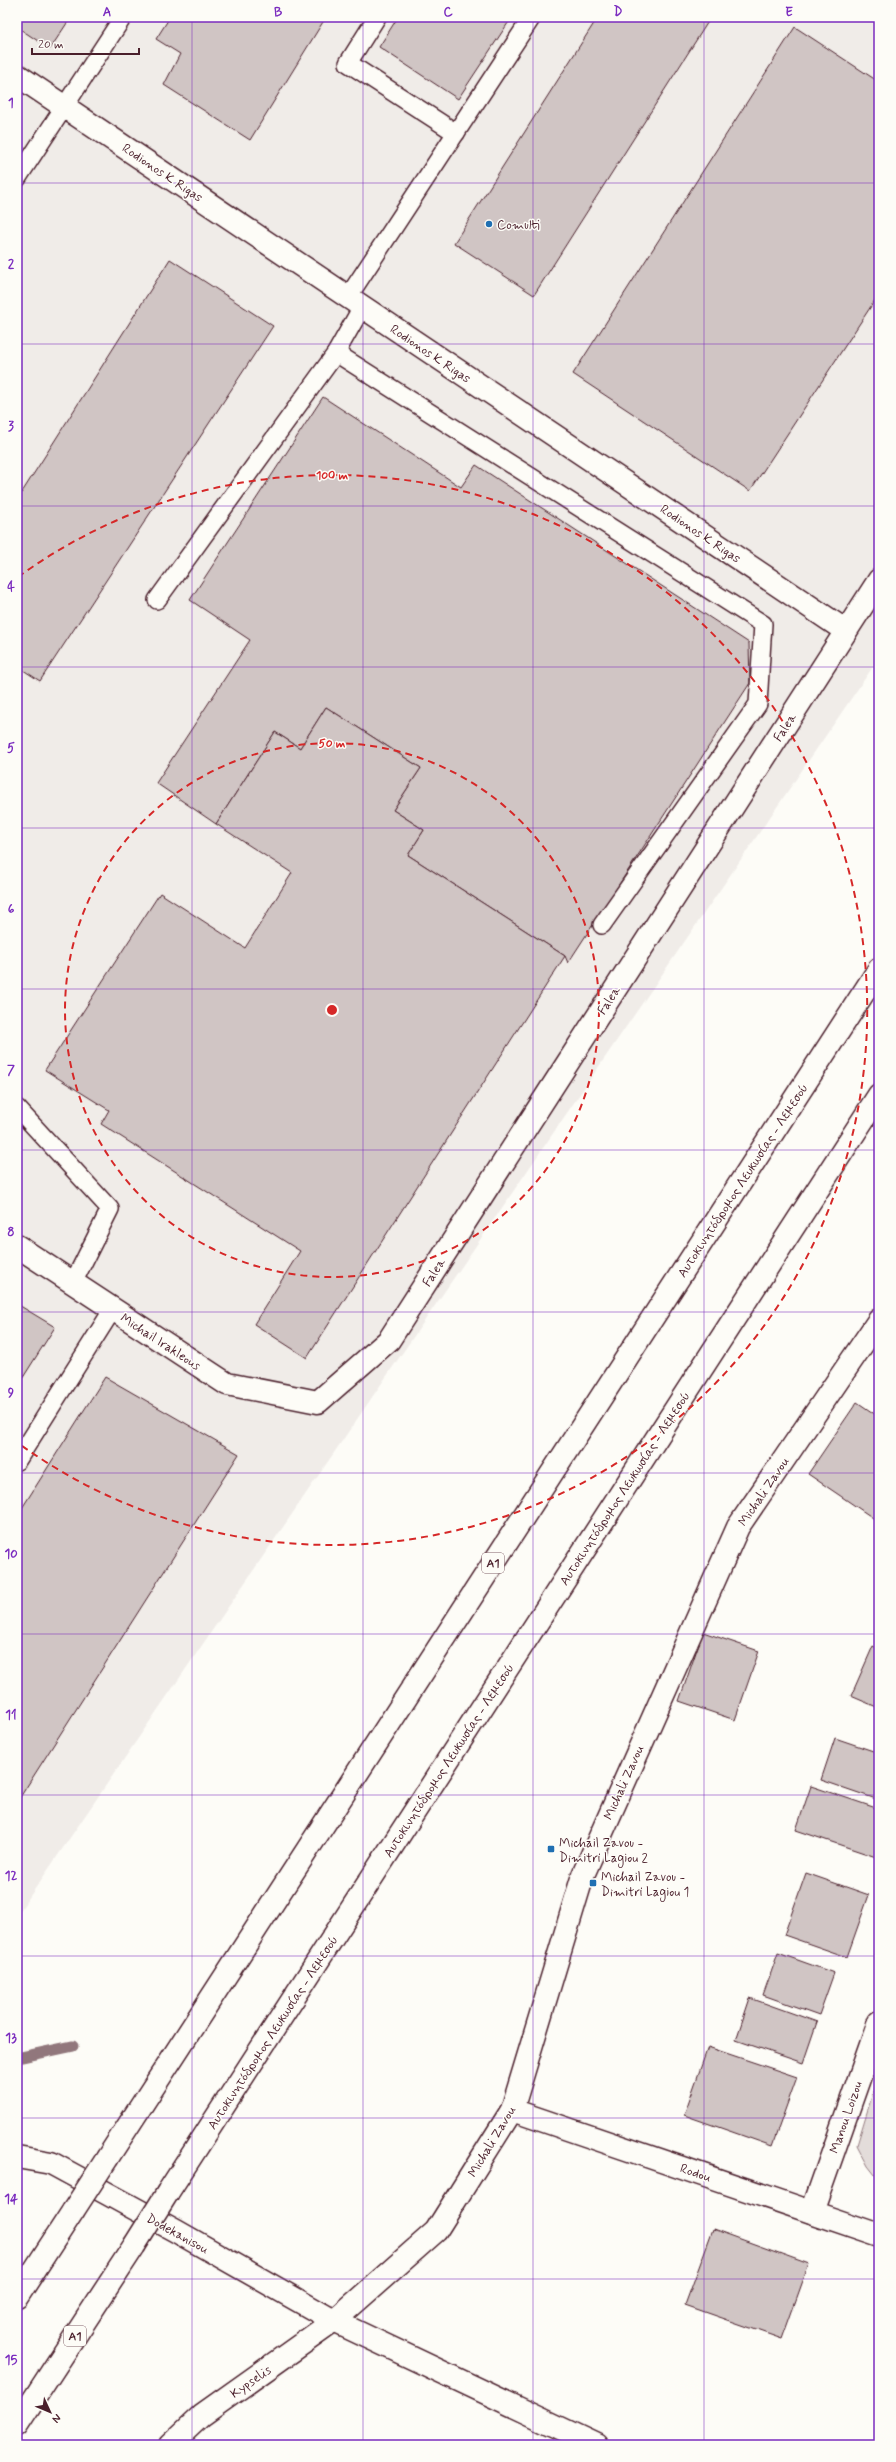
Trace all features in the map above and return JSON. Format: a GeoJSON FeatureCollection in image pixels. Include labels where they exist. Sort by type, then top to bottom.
{"type":"FeatureCollection","features":[{"type":"Feature","properties":{"kind":"main road","name":"Rodionos K Rigas"},"geometry":{"type":"LineString","coordinates":[[17,75],[846,631]]}},
{"type":"Feature","properties":{"kind":"main road","name":"Falea"},"geometry":{"type":"LineString","coordinates":[[318,1402],[389,1340],[879,580]]}},
{"type":"Feature","properties":{"kind":"main road","name":"Αυτοκινητόδρομος Λευκωσίας - Λεμεσού"},"geometry":{"type":"LineString","coordinates":[[17,2297],[879,968]]}},
{"type":"Feature","properties":{"kind":"main road","name":"Αυτοκινητόδρομος Λευκωσίας - Λεμεσού"},"geometry":{"type":"LineString","coordinates":[[17,2426],[879,1095]]}},
{"type":"Feature","properties":{"kind":"main road","name":"Michail Irakleous"},"geometry":{"type":"LineString","coordinates":[[17,1246],[226,1384],[318,1402]]}},
{"type":"Feature","properties":{"kind":"main road","name":"Michali Zavou"},"geometry":{"type":"LineString","coordinates":[[334,2321],[436,2231],[512,2110],[583,1875],[738,1527],[879,1320]]}},
{"type":"Feature","properties":{"kind":"main road","name":"Manou Loizou"},"geometry":{"type":"LineString","coordinates":[[812,2212],[879,2022]]}},
{"type":"Feature","properties":{"kind":"main road","name":"Rodou"},"geometry":{"type":"LineString","coordinates":[[512,2110],[879,2235]]}},
{"type":"Feature","properties":{"kind":"main road","name":"Dodekanisou"},"geometry":{"type":"LineString","coordinates":[[17,2158],[51,2163],[176,2231],[334,2321],[596,2445]]}},
{"type":"Feature","properties":{"kind":"main road","name":"Kypselis"},"geometry":{"type":"LineString","coordinates":[[170,2445],[202,2415],[334,2321]]}},
{"type":"Feature","properties":{"kind":"lane"},"geometry":{"type":"LineString","coordinates":[[17,179],[123,17]]}},
{"type":"Feature","properties":{"kind":"lane"},"geometry":{"type":"LineString","coordinates":[[377,17],[348,62],[456,133]]}},
{"type":"Feature","properties":{"kind":"lane"},"geometry":{"type":"LineString","coordinates":[[157,600],[336,353],[355,302],[456,133],[532,17]]}},
{"type":"Feature","properties":{"kind":"lane"},"geometry":{"type":"LineString","coordinates":[[336,353],[763,624],[758,704],[602,925]]}},
{"type":"Feature","properties":{"kind":"lane"},"geometry":{"type":"LineString","coordinates":[[17,1108],[110,1209],[73,1283]]}},
{"type":"Feature","properties":{"kind":"lane"},"geometry":{"type":"LineString","coordinates":[[17,1461],[113,1309]]}},
{"type":"Feature","properties":{"kind":"shaded area"},"geometry":{"type":"Polygon","coordinates":[[[17,17],[879,17],[879,658],[17,1915],[17,17]]]}},
{"type":"Feature","properties":{"kind":"shaded area"},"geometry":{"type":"Polygon","coordinates":[[[879,2073],[879,2180],[868,2166],[857,2145],[879,2073]]]}},
{"type":"Feature","properties":{"kind":"building"},"geometry":{"type":"Polygon","coordinates":[[[17,17],[71,17],[50,49],[17,27],[17,17]]]}},
{"type":"Feature","properties":{"kind":"building"},"geometry":{"type":"Polygon","coordinates":[[[170,17],[326,17],[250,140],[164,85],[180,54],[156,39],[170,17]]]}},
{"type":"Feature","properties":{"kind":"building"},"geometry":{"type":"Polygon","coordinates":[[[398,17],[512,17],[458,99],[379,47],[398,17]]]}},
{"type":"Feature","properties":{"kind":"building"},"geometry":{"type":"Polygon","coordinates":[[[598,17],[711,17],[534,295],[454,243],[598,17]]]}},
{"type":"Feature","properties":{"kind":"building"},"geometry":{"type":"Polygon","coordinates":[[[795,27],[879,82],[879,294],[750,491],[573,374],[795,27]]]}},
{"type":"Feature","properties":{"kind":"building"},"geometry":{"type":"Polygon","coordinates":[[[170,259],[273,326],[40,681],[17,666],[17,500],[170,259]]]}},
{"type":"Feature","properties":{"kind":"building"},"geometry":{"type":"Polygon","coordinates":[[[323,397],[461,487],[476,465],[749,643],[750,683],[568,963],[565,956],[408,855],[424,830],[393,810],[421,768],[326,707],[300,748],[275,732],[216,824],[156,783],[250,640],[190,600],[323,397]]]}},
{"type":"Feature","properties":{"kind":"building"},"geometry":{"type":"Polygon","coordinates":[[[326,707],[421,768],[393,810],[424,830],[408,855],[565,956],[307,1358],[254,1324],[300,1251],[101,1124],[109,1110],[45,1070],[160,893],[245,948],[292,873],[216,824],[275,732],[300,748],[326,707]]]}},
{"type":"Feature","properties":{"kind":"building"},"geometry":{"type":"Polygon","coordinates":[[[17,1304],[55,1327],[17,1387],[17,1304]]]}},
{"type":"Feature","properties":{"kind":"building"},"geometry":{"type":"Polygon","coordinates":[[[105,1377],[239,1454],[17,1802],[17,1516],[105,1377]]]}},
{"type":"Feature","properties":{"kind":"building"},"geometry":{"type":"Polygon","coordinates":[[[857,1402],[879,1417],[879,1516],[876,1520],[808,1474],[857,1402]]]}},
{"type":"Feature","properties":{"kind":"building"},"geometry":{"type":"Polygon","coordinates":[[[703,1632],[759,1651],[735,1720],[679,1701],[703,1632]]]}},
{"type":"Feature","properties":{"kind":"building"},"geometry":{"type":"Polygon","coordinates":[[[873,1646],[879,1649],[879,1708],[851,1696],[873,1646]]]}},
{"type":"Feature","properties":{"kind":"building"},"geometry":{"type":"Polygon","coordinates":[[[835,1738],[879,1753],[879,1800],[821,1780],[835,1738]]]}},
{"type":"Feature","properties":{"kind":"building"},"geometry":{"type":"Polygon","coordinates":[[[811,1786],[879,1809],[879,1850],[876,1857],[796,1830],[811,1786]]]}},
{"type":"Feature","properties":{"kind":"building"},"geometry":{"type":"Polygon","coordinates":[[[806,1873],[869,1895],[847,1957],[784,1935],[806,1873]]]}},
{"type":"Feature","properties":{"kind":"building"},"geometry":{"type":"Polygon","coordinates":[[[778,1953],[834,1973],[819,2015],[763,1995],[778,1953]]]}},
{"type":"Feature","properties":{"kind":"building"},"geometry":{"type":"Polygon","coordinates":[[[750,1998],[817,2022],[803,2063],[736,2040],[750,1998]]]}},
{"type":"Feature","properties":{"kind":"building"},"geometry":{"type":"Polygon","coordinates":[[[708,2047],[797,2077],[772,2146],[684,2115],[708,2047]]]}},
{"type":"Feature","properties":{"kind":"building"},"geometry":{"type":"Polygon","coordinates":[[[713,2229],[809,2264],[782,2339],[685,2305],[713,2229]]]}},
{"type":"Feature","properties":{"kind":"waterway"},"geometry":{"type":"LineString","coordinates":[[17,2058],[73,2046]]}},
{"type":"Feature","properties":{"kind":"place","name":"Comulti"},"geometry":{"type":"Point","coordinates":[489,224]}},
{"type":"Feature","properties":{"kind":"place","name":"Michail Zavou - Dimitri Lagiou 2"},"geometry":{"type":"Point","coordinates":[551,1849]}},
{"type":"Feature","properties":{"kind":"place","name":"Michail Zavou - Dimitri Lagiou 1"},"geometry":{"type":"Point","coordinates":[593,1883]}}]}
